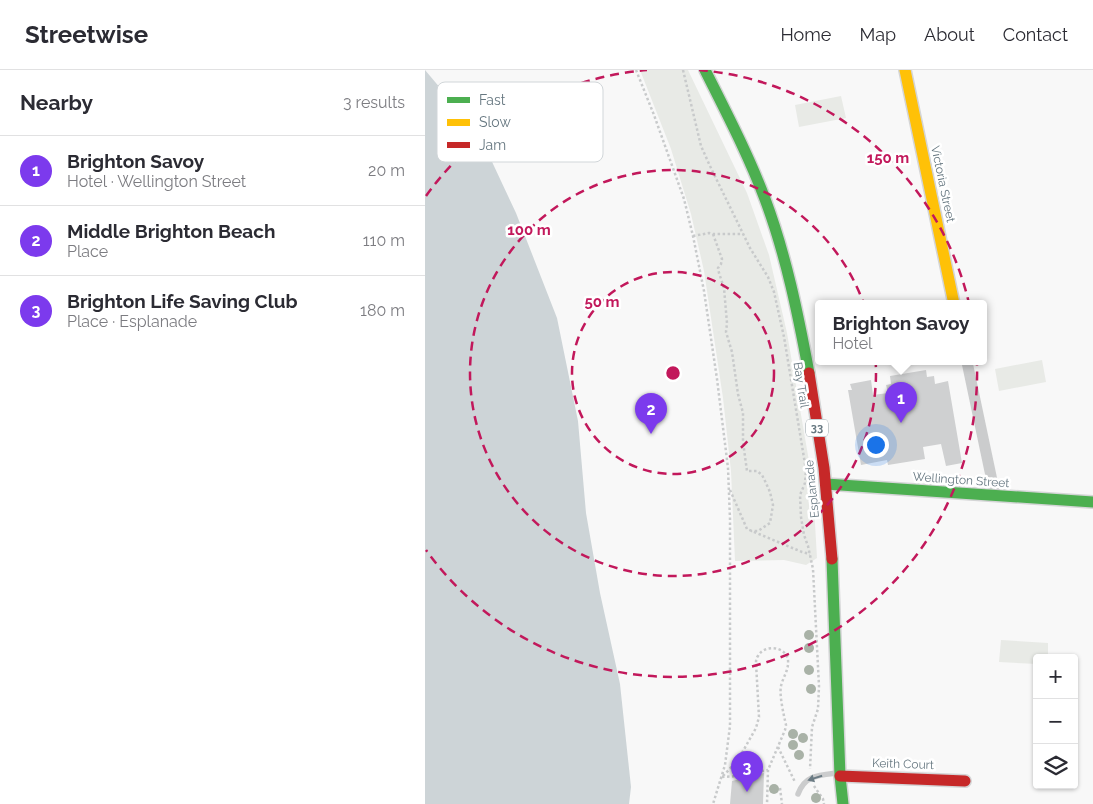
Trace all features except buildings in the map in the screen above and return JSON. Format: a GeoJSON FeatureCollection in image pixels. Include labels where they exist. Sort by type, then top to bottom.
{"type":"FeatureCollection","features":[{"type":"Feature","properties":{"kind":"main road","name":"Esplanade"},"geometry":{"type":"LineString","coordinates":[[705,70],[772,218],[790,279],[798,320],[825,468],[831,545],[839,775],[843,804]]}},
{"type":"Feature","properties":{"kind":"main road","name":"Victoria Street"},"geometry":{"type":"LineString","coordinates":[[905,70],[954,300]]}},
{"type":"Feature","properties":{"kind":"main road","name":"Wellington Street"},"geometry":{"type":"LineString","coordinates":[[826,484],[1093,502]]}},
{"type":"Feature","properties":{"kind":"main road","name":"Keith Court"},"geometry":{"type":"LineString","coordinates":[[839,775],[965,781]]}},
{"type":"Feature","properties":{"kind":"street"},"geometry":{"type":"LineString","coordinates":[[968,365],[995,496]]}},
{"type":"Feature","properties":{"kind":"lane"},"geometry":{"type":"LineString","coordinates":[[798,792],[804,782],[810,778],[839,775]]}},
{"type":"Feature","properties":{"kind":"path"},"geometry":{"type":"LineString","coordinates":[[636,70],[684,199],[693,236],[704,291],[728,468],[730,519],[730,718],[725,765],[713,804]]}},
{"type":"Feature","properties":{"kind":"path","name":"Bay Trail"},"geometry":{"type":"LineString","coordinates":[[683,70],[701,146],[743,234],[771,284],[784,337],[806,470],[800,495],[804,535],[813,569],[819,686],[818,709],[812,727],[810,778]]}},
{"type":"Feature","properties":{"kind":"path"},"geometry":{"type":"LineString","coordinates":[[693,236],[709,233],[743,234]]}},
{"type":"Feature","properties":{"kind":"path"},"geometry":{"type":"LineString","coordinates":[[713,234],[722,259],[718,268],[724,288],[726,332],[732,352],[738,394],[743,413],[743,442],[747,471],[757,471],[762,475],[770,492],[773,505],[770,523],[758,530],[751,531]]}},
{"type":"Feature","properties":{"kind":"path"},"geometry":{"type":"LineString","coordinates":[[729,488],[747,529],[810,554]]}},
{"type":"Feature","properties":{"kind":"path"},"geometry":{"type":"LineString","coordinates":[[722,777],[738,760],[756,728],[759,717],[755,663],[758,655],[771,647],[780,650],[786,655],[788,661],[781,686],[786,725],[768,770],[767,804]]}},
{"type":"Feature","properties":{"kind":"path"},"geometry":{"type":"LineString","coordinates":[[778,747],[798,792]]}},
{"type":"Feature","properties":{"kind":"path"},"geometry":{"type":"LineString","coordinates":[[722,777],[739,776],[768,770]]}},
{"type":"Feature","properties":{"kind":"path"},"geometry":{"type":"LineString","coordinates":[[810,778],[824,804]]}},
{"type":"Feature","properties":{"kind":"path"},"geometry":{"type":"LineString","coordinates":[[780,788],[782,804]]}},
{"type":"Feature","properties":{"kind":"shaded area"},"geometry":{"type":"Polygon","coordinates":[[[425,70],[437,84],[437,162],[492,162],[516,213],[557,318],[578,421],[586,513],[600,593],[620,684],[631,787],[629,804],[425,804],[425,70]]]}},
{"type":"Feature","properties":{"kind":"shaded area"},"geometry":{"type":"Polygon","coordinates":[[[640,70],[688,70],[747,193],[769,255],[787,333],[810,467],[817,558],[806,565],[784,560],[735,561],[731,471],[723,398],[704,271],[691,214],[671,149],[640,70]]]}},
{"type":"Feature","properties":{"kind":"shaded area"},"geometry":{"type":"Polygon","coordinates":[[[841,96],[846,118],[799,127],[795,105],[841,96]]]}},
{"type":"Feature","properties":{"kind":"shaded area"},"geometry":{"type":"Polygon","coordinates":[[[1042,360],[1046,382],[999,391],[995,369],[1042,360]]]}},
{"type":"Feature","properties":{"kind":"shaded area"},"geometry":{"type":"Polygon","coordinates":[[[1001,640],[1048,643],[1048,654],[1033,654],[1033,664],[999,662],[1001,640]]]}},
{"type":"Feature","properties":{"kind":"traffic: fast"},"geometry":{"type":"LineString","coordinates":[[705,70],[737,133],[765,199],[791,285],[809,373]]}},
{"type":"Feature","properties":{"kind":"traffic: fast"},"geometry":{"type":"LineString","coordinates":[[826,484],[1093,502]]}},
{"type":"Feature","properties":{"kind":"traffic: fast"},"geometry":{"type":"LineString","coordinates":[[832,559],[840,776],[843,804]]}},
{"type":"Feature","properties":{"kind":"traffic: slow"},"geometry":{"type":"LineString","coordinates":[[905,70],[953,300]]}},
{"type":"Feature","properties":{"kind":"traffic: jam"},"geometry":{"type":"LineString","coordinates":[[809,373],[824,468],[832,559]]}},
{"type":"Feature","properties":{"kind":"traffic: jam"},"geometry":{"type":"LineString","coordinates":[[840,776],[965,781]]}},
{"type":"Feature","properties":{"kind":"place","name":"Brighton Savoy"},"geometry":{"type":"Point","coordinates":[901,423]}},
{"type":"Feature","properties":{"kind":"place","name":"Middle Brighton Beach"},"geometry":{"type":"Point","coordinates":[651,434]}},
{"type":"Feature","properties":{"kind":"place","name":"Brighton Life Saving Club"},"geometry":{"type":"Point","coordinates":[747,792]}}]}
